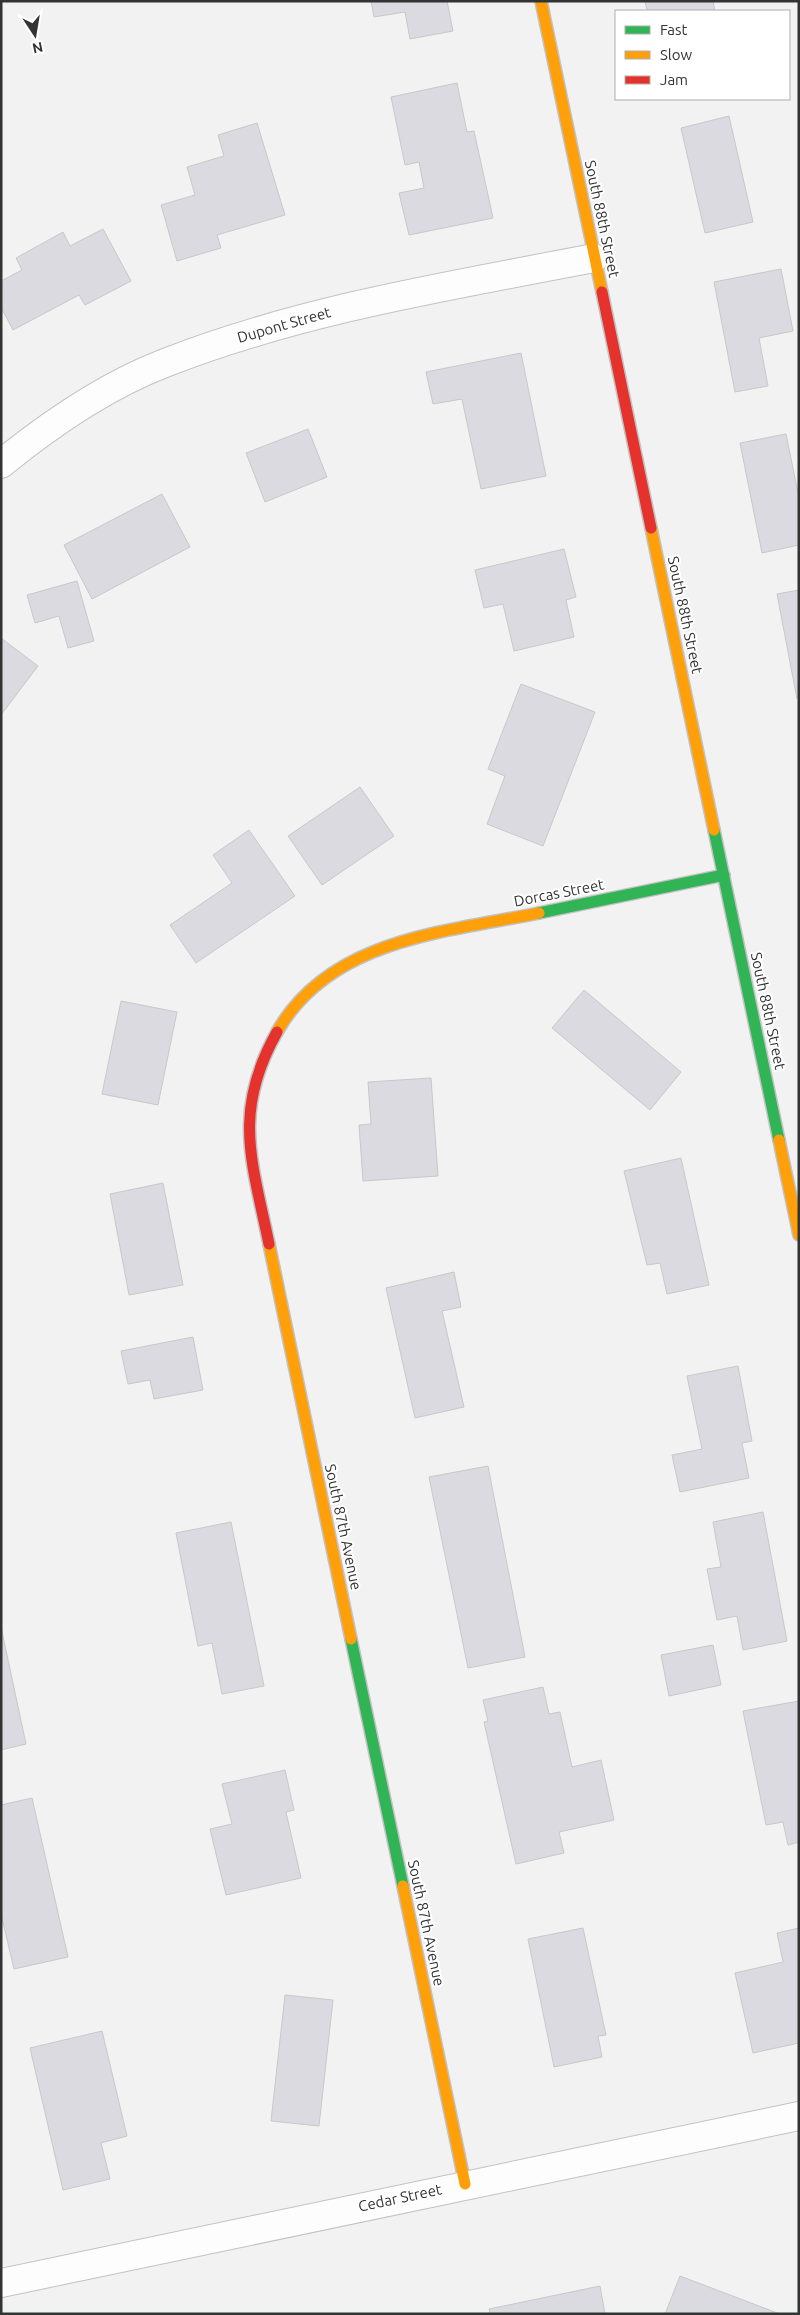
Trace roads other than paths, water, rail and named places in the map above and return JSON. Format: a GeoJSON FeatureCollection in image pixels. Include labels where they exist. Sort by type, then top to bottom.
{"type":"FeatureCollection","features":[{"type":"Feature","properties":{"kind":"street","name":"South 88th Street"},"geometry":{"type":"LineString","coordinates":[[541,1],[799,1235]]}},
{"type":"Feature","properties":{"kind":"street","name":"Dupont Street"},"geometry":{"type":"LineString","coordinates":[[1,464],[69,414],[120,384],[164,363],[253,332],[356,305],[594,258]]}},
{"type":"Feature","properties":{"kind":"street","name":"Dorcas Street"},"geometry":{"type":"LineString","coordinates":[[399,941],[724,875]]}},
{"type":"Feature","properties":{"kind":"street","name":"South 87th Avenue"},"geometry":{"type":"LineString","coordinates":[[399,941],[380,946],[342,964],[322,978],[288,1013],[266,1050],[257,1074],[249,1110],[249,1148],[465,2184]]}},
{"type":"Feature","properties":{"kind":"street","name":"Cedar Street"},"geometry":{"type":"LineString","coordinates":[[1,2282],[799,2116]]}}]}
